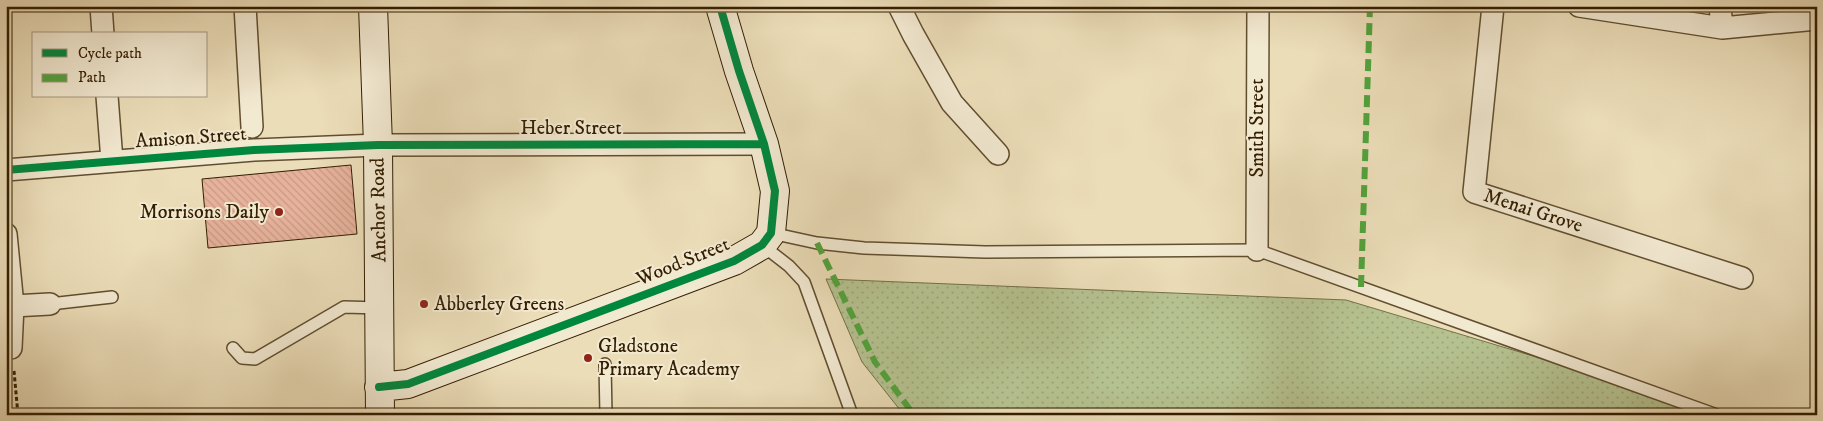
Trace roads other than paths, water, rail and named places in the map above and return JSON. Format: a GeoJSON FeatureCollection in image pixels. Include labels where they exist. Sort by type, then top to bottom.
{"type":"FeatureCollection","features":[{"type":"Feature","properties":{"kind":"street"},"geometry":{"type":"LineString","coordinates":[[101,6],[103,32]]}},
{"type":"Feature","properties":{"kind":"street"},"geometry":{"type":"LineString","coordinates":[[245,6],[252,127]]}},
{"type":"Feature","properties":{"kind":"street","name":"Anchor Road"},"geometry":{"type":"LineString","coordinates":[[373,6],[378,145],[380,415]]}},
{"type":"Feature","properties":{"kind":"street"},"geometry":{"type":"LineString","coordinates":[[720,6],[739,71],[764,144],[775,191],[767,239]]}},
{"type":"Feature","properties":{"kind":"street"},"geometry":{"type":"LineString","coordinates":[[899,6],[952,103],[998,154]]}},
{"type":"Feature","properties":{"kind":"street","name":"Smith Street"},"geometry":{"type":"LineString","coordinates":[[1257,250],[1258,6]]}},
{"type":"Feature","properties":{"kind":"street","name":"Menai Grove"},"geometry":{"type":"LineString","coordinates":[[1494,6],[1474,192],[1742,278]]}},
{"type":"Feature","properties":{"kind":"street"},"geometry":{"type":"LineString","coordinates":[[1578,6],[1722,28],[1817,19]]}},
{"type":"Feature","properties":{"kind":"street"},"geometry":{"type":"LineString","coordinates":[[1720,6],[1722,28]]}},
{"type":"Feature","properties":{"kind":"street"},"geometry":{"type":"LineString","coordinates":[[107,98],[112,161]]}},
{"type":"Feature","properties":{"kind":"street","name":"Heber Street"},"geometry":{"type":"LineString","coordinates":[[378,145],[764,144]]}},
{"type":"Feature","properties":{"kind":"street","name":"Amison Street"},"geometry":{"type":"LineString","coordinates":[[6,170],[254,150],[378,145]]}},
{"type":"Feature","properties":{"kind":"street"},"geometry":{"type":"LineString","coordinates":[[6,234],[13,306],[11,348]]}},
{"type":"Feature","properties":{"kind":"street","name":"Wood Street"},"geometry":{"type":"LineString","coordinates":[[379,387],[408,384],[734,261],[767,239]]}},
{"type":"Feature","properties":{"kind":"street"},"geometry":{"type":"LineString","coordinates":[[13,306],[50,304]]}},
{"type":"Feature","properties":{"kind":"lane"},"geometry":{"type":"LineString","coordinates":[[767,239],[864,248],[976,252],[1257,250],[1717,415]]}},
{"type":"Feature","properties":{"kind":"lane"},"geometry":{"type":"LineString","coordinates":[[767,239],[804,282],[852,415]]}},
{"type":"Feature","properties":{"kind":"lane"},"geometry":{"type":"LineString","coordinates":[[50,304],[112,297]]}},
{"type":"Feature","properties":{"kind":"lane"},"geometry":{"type":"LineString","coordinates":[[233,348],[242,358],[255,359],[344,307],[380,308]]}},
{"type":"Feature","properties":{"kind":"lane"},"geometry":{"type":"LineString","coordinates":[[605,364],[606,415]]}},
{"type":"Feature","properties":{"kind":"place","name":"Morrisons Daily"},"geometry":{"type":"Point","coordinates":[279,212]}},
{"type":"Feature","properties":{"kind":"place","name":"Abberley Greens"},"geometry":{"type":"Point","coordinates":[424,304]}},
{"type":"Feature","properties":{"kind":"place","name":"Gladstone Primary Academy"},"geometry":{"type":"Point","coordinates":[588,358]}}]}
